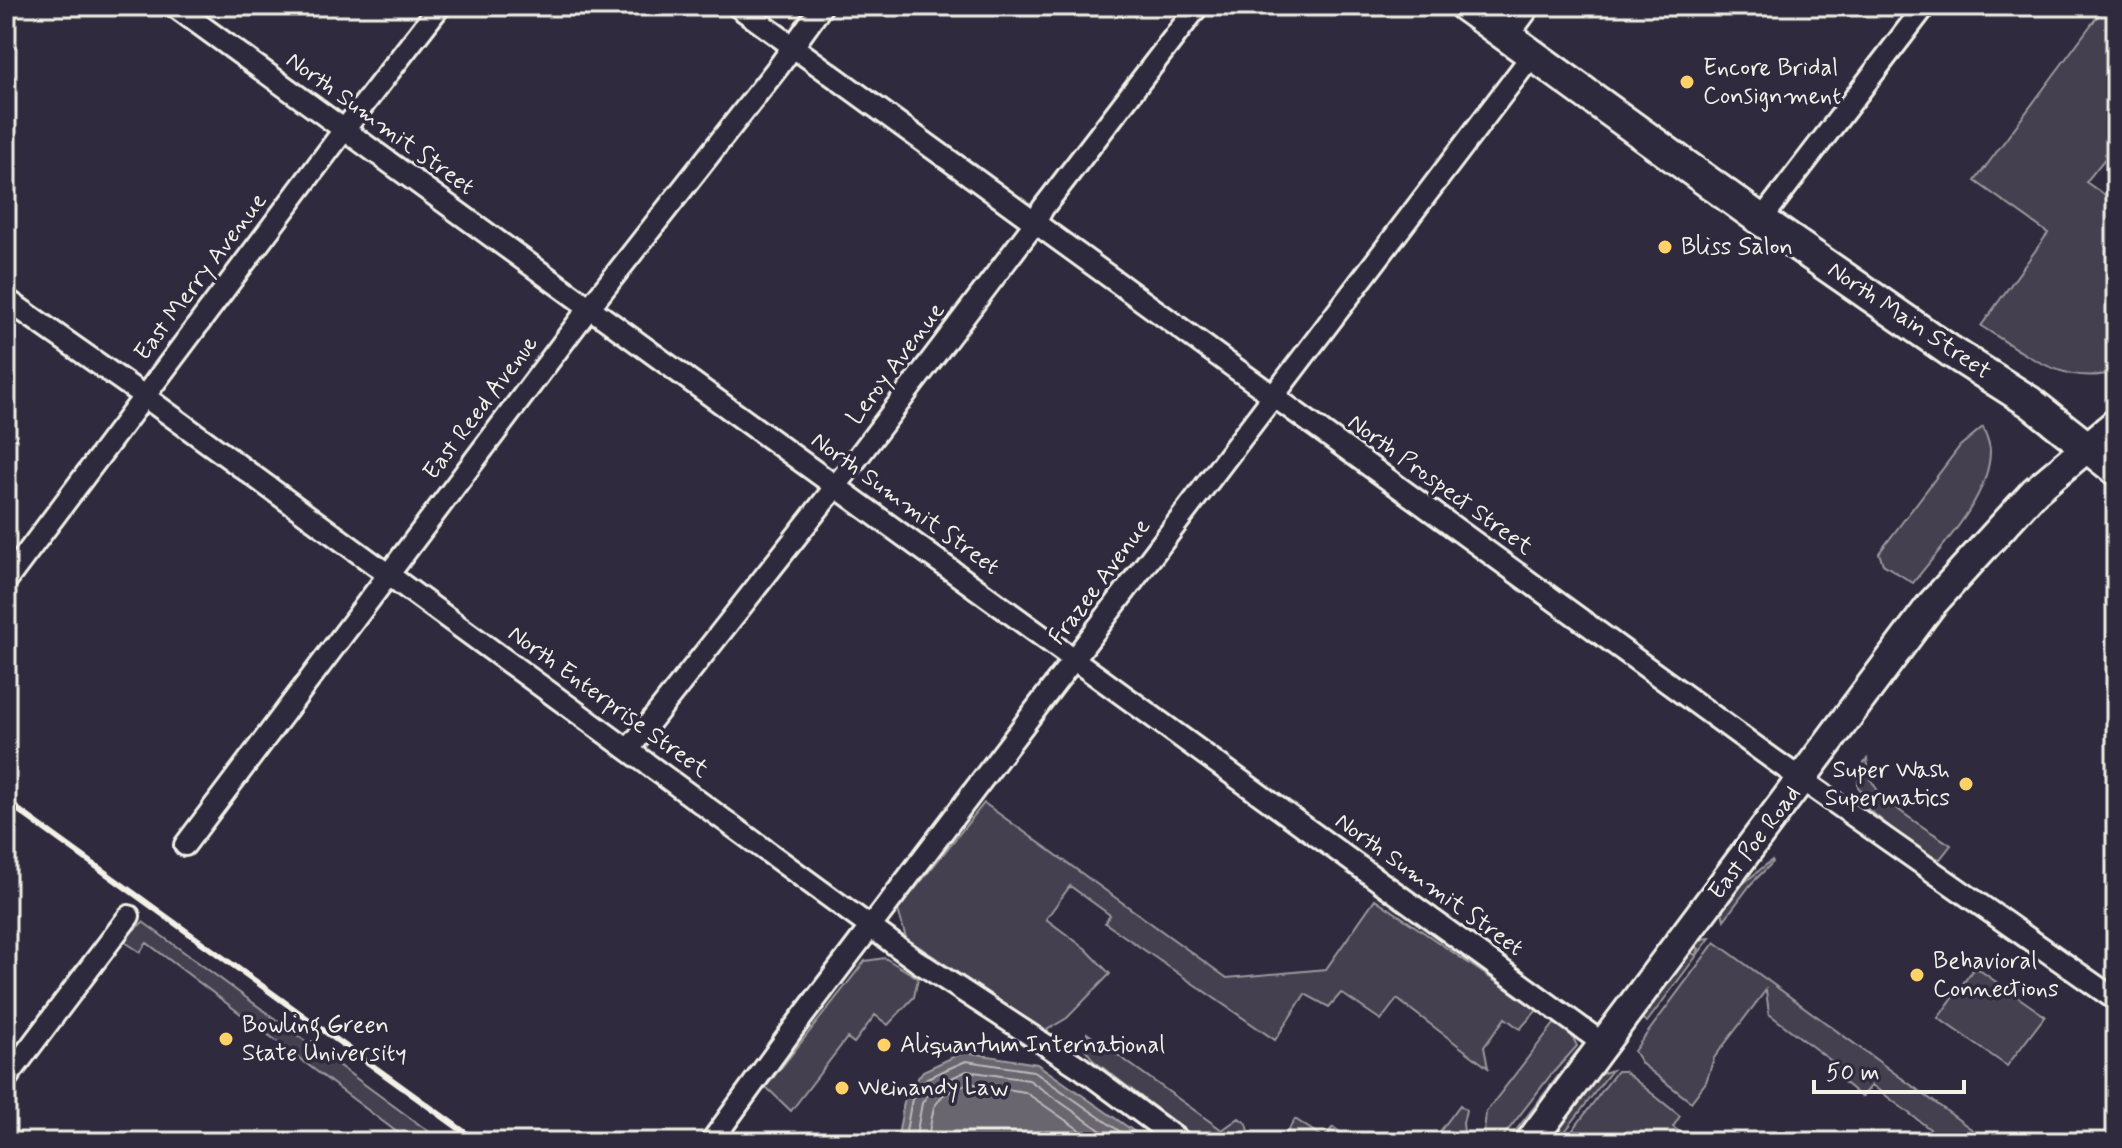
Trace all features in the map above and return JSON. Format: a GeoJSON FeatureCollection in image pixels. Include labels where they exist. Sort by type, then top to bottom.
{"type":"FeatureCollection","features":[{"type":"Feature","properties":{"kind":"main road","name":"North Main Street"},"geometry":{"type":"LineString","coordinates":[[1465,6],[1761,220],[2030,402],[2116,470]]}},
{"type":"Feature","properties":{"kind":"main road","name":"East Poe Road"},"geometry":{"type":"LineString","coordinates":[[1530,1142],[1931,605],[2035,491],[2116,423]]}},
{"type":"Feature","properties":{"kind":"street","name":"North Summit Street"},"geometry":{"type":"LineString","coordinates":[[174,6],[1605,1045]]}},
{"type":"Feature","properties":{"kind":"street","name":"East Merry Avenue"},"geometry":{"type":"LineString","coordinates":[[6,581],[440,6]]}},
{"type":"Feature","properties":{"kind":"street","name":"North Prospect Street"},"geometry":{"type":"LineString","coordinates":[[737,6],[1802,779],[2116,1000]]}},
{"type":"Feature","properties":{"kind":"street","name":"East Reed Avenue"},"geometry":{"type":"LineString","coordinates":[[185,845],[589,308],[793,48],[822,6]]}},
{"type":"Feature","properties":{"kind":"street","name":"Leroy Avenue"},"geometry":{"type":"LineString","coordinates":[[629,749],[836,486],[1198,6]]}},
{"type":"Feature","properties":{"kind":"street"},"geometry":{"type":"LineString","coordinates":[[1508,36],[1530,6]]}},
{"type":"Feature","properties":{"kind":"street"},"geometry":{"type":"LineString","coordinates":[[1761,220],[1925,6]]}},
{"type":"Feature","properties":{"kind":"street","name":"Frazee Avenue"},"geometry":{"type":"LineString","coordinates":[[711,1142],[871,926],[1533,54]]}},
{"type":"Feature","properties":{"kind":"street","name":"North Enterprise Street"},"geometry":{"type":"LineString","coordinates":[[6,299],[144,396],[917,961],[1081,1068],[1181,1142]]}},
{"type":"Feature","properties":{"kind":"street"},"geometry":{"type":"LineString","coordinates":[[6,1079],[129,916]]}},
{"type":"Feature","properties":{"kind":"shaded area"},"geometry":{"type":"Polygon","coordinates":[[[2105,6],[2116,6],[2116,145],[2086,182],[2116,203],[2116,371],[2079,375],[2045,365],[1981,326],[2048,233],[1975,181],[2105,6]]]}},
{"type":"Feature","properties":{"kind":"shaded area"},"geometry":{"type":"Polygon","coordinates":[[[1983,427],[1990,451],[1982,487],[1962,522],[1913,583],[1883,564],[1879,553],[1960,446],[1983,427]]]}},
{"type":"Feature","properties":{"kind":"shaded area"},"geometry":{"type":"Polygon","coordinates":[[[1867,759],[1871,779],[1884,797],[1951,845],[1940,859],[1923,854],[1868,809],[1870,801],[1858,787],[1858,771],[1867,759]]]}},
{"type":"Feature","properties":{"kind":"shaded area"},"geometry":{"type":"Polygon","coordinates":[[[984,803],[1227,978],[1326,969],[1375,899],[1537,1010],[1520,1029],[1505,1018],[1484,1047],[1488,1068],[1397,999],[1381,1020],[1341,993],[1329,1007],[1305,994],[1275,1040],[1105,923],[1110,915],[1070,886],[1046,919],[1086,949],[1110,974],[1067,1018],[1045,1031],[906,938],[898,910],[984,803]]]}},
{"type":"Feature","properties":{"kind":"shaded area"},"geometry":{"type":"Polygon","coordinates":[[[1772,860],[1724,920],[1722,911],[1739,887],[1772,860]]]}},
{"type":"Feature","properties":{"kind":"shaded area"},"geometry":{"type":"Polygon","coordinates":[[[143,922],[443,1142],[410,1142],[147,943],[140,952],[122,940],[143,922]]]}},
{"type":"Feature","properties":{"kind":"shaded area"},"geometry":{"type":"Polygon","coordinates":[[[1710,938],[1647,1022],[1641,1018],[1690,952],[1695,955],[1699,949],[1695,946],[1701,939],[1710,938]]]}},
{"type":"Feature","properties":{"kind":"shaded area"},"geometry":{"type":"Polygon","coordinates":[[[1715,942],[1989,1142],[1947,1142],[1872,1085],[1862,1097],[1836,1076],[1834,1063],[1769,1014],[1766,990],[1714,1058],[1706,1082],[1691,1102],[1642,1064],[1634,1051],[1715,942]]]}},
{"type":"Feature","properties":{"kind":"shaded area"},"geometry":{"type":"Polygon","coordinates":[[[885,958],[918,978],[914,997],[888,1025],[875,1015],[854,1043],[847,1038],[791,1111],[766,1087],[865,961],[885,958]]]}},
{"type":"Feature","properties":{"kind":"shaded area"},"geometry":{"type":"Polygon","coordinates":[[[1975,967],[2045,1016],[2007,1066],[1938,1018],[1975,967]]]}},
{"type":"Feature","properties":{"kind":"shaded area"},"geometry":{"type":"Polygon","coordinates":[[[1554,1024],[1562,1026],[1577,1046],[1499,1142],[1487,1142],[1484,1133],[1486,1112],[1554,1024]]]}},
{"type":"Feature","properties":{"kind":"shaded area"},"geometry":{"type":"Polygon","coordinates":[[[1087,1033],[1222,1130],[1239,1118],[1247,1124],[1252,1142],[1201,1142],[1094,1061],[1085,1049],[1087,1033]]]}},
{"type":"Feature","properties":{"kind":"shaded area"},"geometry":{"type":"Polygon","coordinates":[[[1578,1050],[1575,1061],[1515,1142],[1507,1142],[1578,1050]]]}},
{"type":"Feature","properties":{"kind":"shaded area"},"geometry":{"type":"Polygon","coordinates":[[[1612,1070],[1557,1142],[1548,1142],[1598,1075],[1612,1070]]]}},
{"type":"Feature","properties":{"kind":"shaded area"},"geometry":{"type":"Polygon","coordinates":[[[1617,1071],[1624,1071],[1680,1116],[1673,1127],[1693,1142],[1564,1142],[1617,1071]]]}},
{"type":"Feature","properties":{"kind":"shaded area"},"geometry":{"type":"Polygon","coordinates":[[[1460,1105],[1466,1110],[1463,1123],[1465,1142],[1432,1142],[1460,1105]]]}},
{"type":"Feature","properties":{"kind":"shaded area"},"geometry":{"type":"Polygon","coordinates":[[[1295,1119],[1324,1138],[1333,1127],[1353,1142],[1281,1142],[1295,1119]]]}},
{"type":"Feature","properties":{"kind":"water"},"geometry":{"type":"Polygon","coordinates":[[[964,1052],[1037,1064],[1142,1137],[1144,1142],[897,1142],[905,1096],[923,1071],[964,1052]]]}},
{"type":"Feature","properties":{"kind":"railway"},"geometry":{"type":"LineString","coordinates":[[6,801],[478,1142]]}},
{"type":"Feature","properties":{"kind":"place","name":"Encore Bridal Consignment"},"geometry":{"type":"Point","coordinates":[1687,82]}},
{"type":"Feature","properties":{"kind":"place","name":"Bliss Salon"},"geometry":{"type":"Point","coordinates":[1665,247]}},
{"type":"Feature","properties":{"kind":"place","name":"Super Wash Supermatics"},"geometry":{"type":"Point","coordinates":[1966,784]}},
{"type":"Feature","properties":{"kind":"place","name":"Behavioral Connections"},"geometry":{"type":"Point","coordinates":[1917,975]}},
{"type":"Feature","properties":{"kind":"place","name":"Bowling Green State University"},"geometry":{"type":"Point","coordinates":[226,1039]}},
{"type":"Feature","properties":{"kind":"place","name":"Aliquantum International"},"geometry":{"type":"Point","coordinates":[884,1045]}},
{"type":"Feature","properties":{"kind":"place","name":"Weinandy Law"},"geometry":{"type":"Point","coordinates":[842,1088]}}]}
